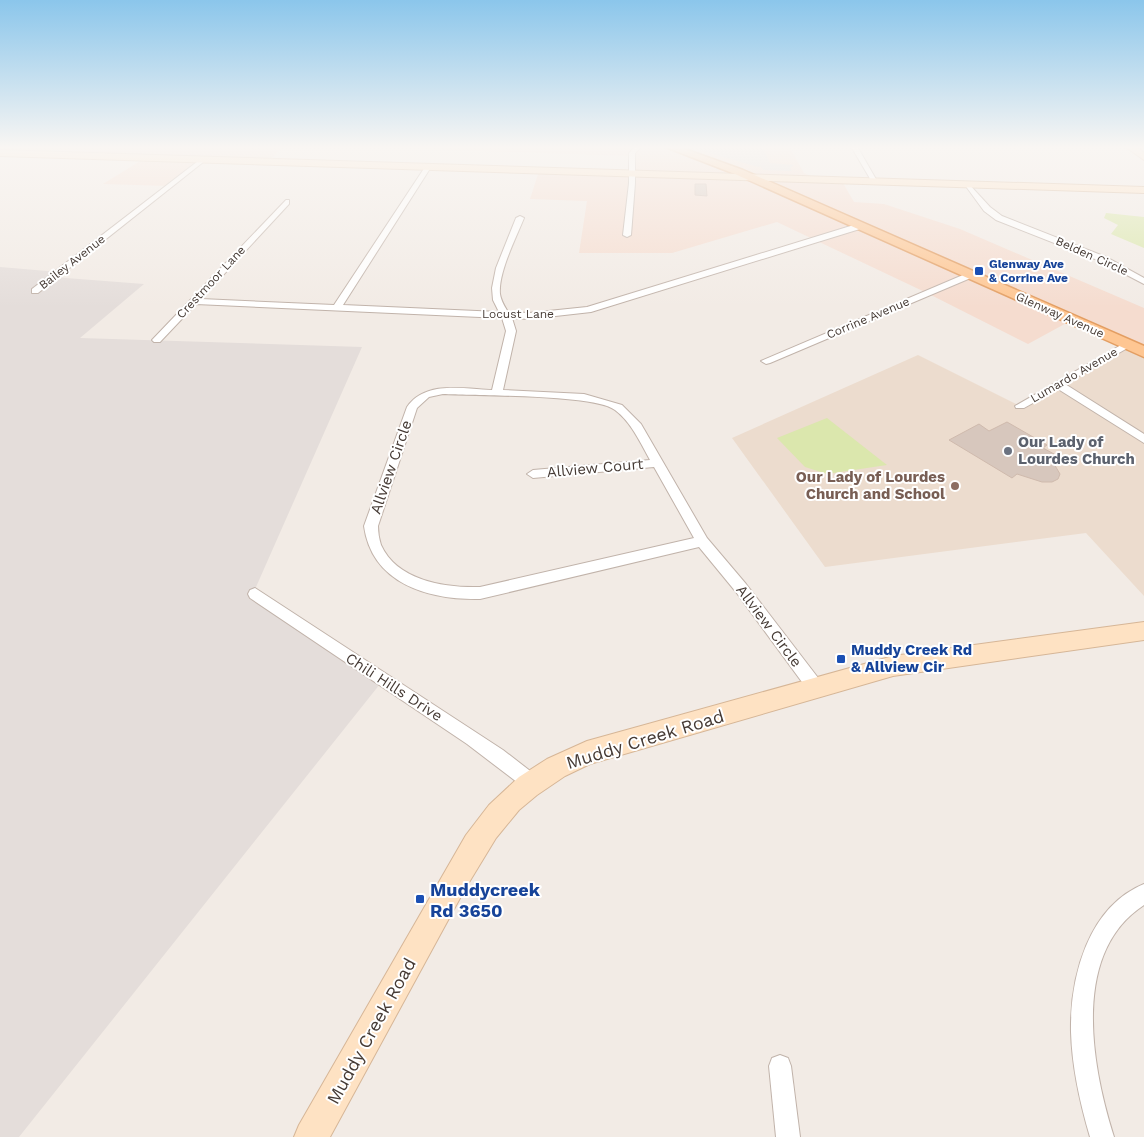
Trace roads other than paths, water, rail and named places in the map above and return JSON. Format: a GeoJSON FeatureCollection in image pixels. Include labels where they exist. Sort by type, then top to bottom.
{"type":"FeatureCollection","features":[{"type":"Feature","properties":{"kind":"main road","name":"Glenway Avenue"},"geometry":{"type":"LineString","coordinates":[[804,201],[1144,352]]}},
{"type":"Feature","properties":{"kind":"street","name":"Bailey Avenue"},"geometry":{"type":"LineString","coordinates":[[34,291],[150,201]]}},
{"type":"Feature","properties":{"kind":"street"},"geometry":{"type":"LineString","coordinates":[[337,307],[406,201]]}},
{"type":"Feature","properties":{"kind":"street"},"geometry":{"type":"LineString","coordinates":[[627,235],[630,201]]}},
{"type":"Feature","properties":{"kind":"street","name":"Belden Circle"},"geometry":{"type":"LineString","coordinates":[[981,201],[987,209],[999,218],[1085,251],[1120,267],[1144,281]]}},
{"type":"Feature","properties":{"kind":"street","name":"Crestmoor Lane"},"geometry":{"type":"LineString","coordinates":[[157,340],[286,202]]}},
{"type":"Feature","properties":{"kind":"street"},"geometry":{"type":"LineString","coordinates":[[497,393],[511,331],[510,324],[497,300],[496,285],[520,218]]}},
{"type":"Feature","properties":{"kind":"street","name":"Locust Lane"},"geometry":{"type":"LineString","coordinates":[[193,301],[504,315],[550,315],[588,310],[860,226]]}},
{"type":"Feature","properties":{"kind":"street","name":"Corrine Avenue"},"geometry":{"type":"LineString","coordinates":[[766,361],[970,275]]}},
{"type":"Feature","properties":{"kind":"street","name":"Lumardo Avenue"},"geometry":{"type":"LineString","coordinates":[[1020,406],[1128,344]]}},
{"type":"Feature","properties":{"kind":"street"},"geometry":{"type":"LineString","coordinates":[[1059,385],[1144,439]]}},
{"type":"Feature","properties":{"kind":"street","name":"Allview Circle"},"geometry":{"type":"LineString","coordinates":[[702,541],[474,594],[455,594],[437,591],[398,572],[380,558],[370,537],[370,526],[412,407],[422,397],[434,393],[497,393],[584,397],[609,403],[627,414],[636,424],[702,541],[741,588],[816,688]]}},
{"type":"Feature","properties":{"kind":"street","name":"Allview Court"},"geometry":{"type":"LineString","coordinates":[[533,474],[658,463]]}},
{"type":"Feature","properties":{"kind":"street","name":"Chili Hills Drive"},"geometry":{"type":"LineString","coordinates":[[255,594],[317,637],[498,755],[532,783]]}},
{"type":"Feature","properties":{"kind":"street","name":"Muddy Creek Road"},"geometry":{"type":"LineString","coordinates":[[312,1137],[452,886],[484,833],[509,802],[557,766],[587,753],[893,666],[1144,631]]}},
{"type":"Feature","properties":{"kind":"street"},"geometry":{"type":"LineString","coordinates":[[1102,1137],[1090,1097],[1082,1046],[1083,1002],[1088,974],[1100,939],[1113,918],[1131,901],[1144,894]]}},
{"type":"Feature","properties":{"kind":"street"},"geometry":{"type":"LineString","coordinates":[[780,1066],[788,1137]]}},
{"type":"Feature","properties":{"kind":"place","name":"Glenway Ave & Corrine Ave"},"geometry":{"type":"Point","coordinates":[979,271]}},
{"type":"Feature","properties":{"kind":"place","name":"Our Lady of Lourdes Church"},"geometry":{"type":"Point","coordinates":[1008,451]}},
{"type":"Feature","properties":{"kind":"place","name":"Our Lady of Lourdes Church and School"},"geometry":{"type":"Point","coordinates":[955,486]}},
{"type":"Feature","properties":{"kind":"place","name":"Muddy Creek Rd & Allview Cir"},"geometry":{"type":"Point","coordinates":[841,659]}},
{"type":"Feature","properties":{"kind":"place","name":"Muddycreek Rd 3650"},"geometry":{"type":"Point","coordinates":[420,899]}}]}
